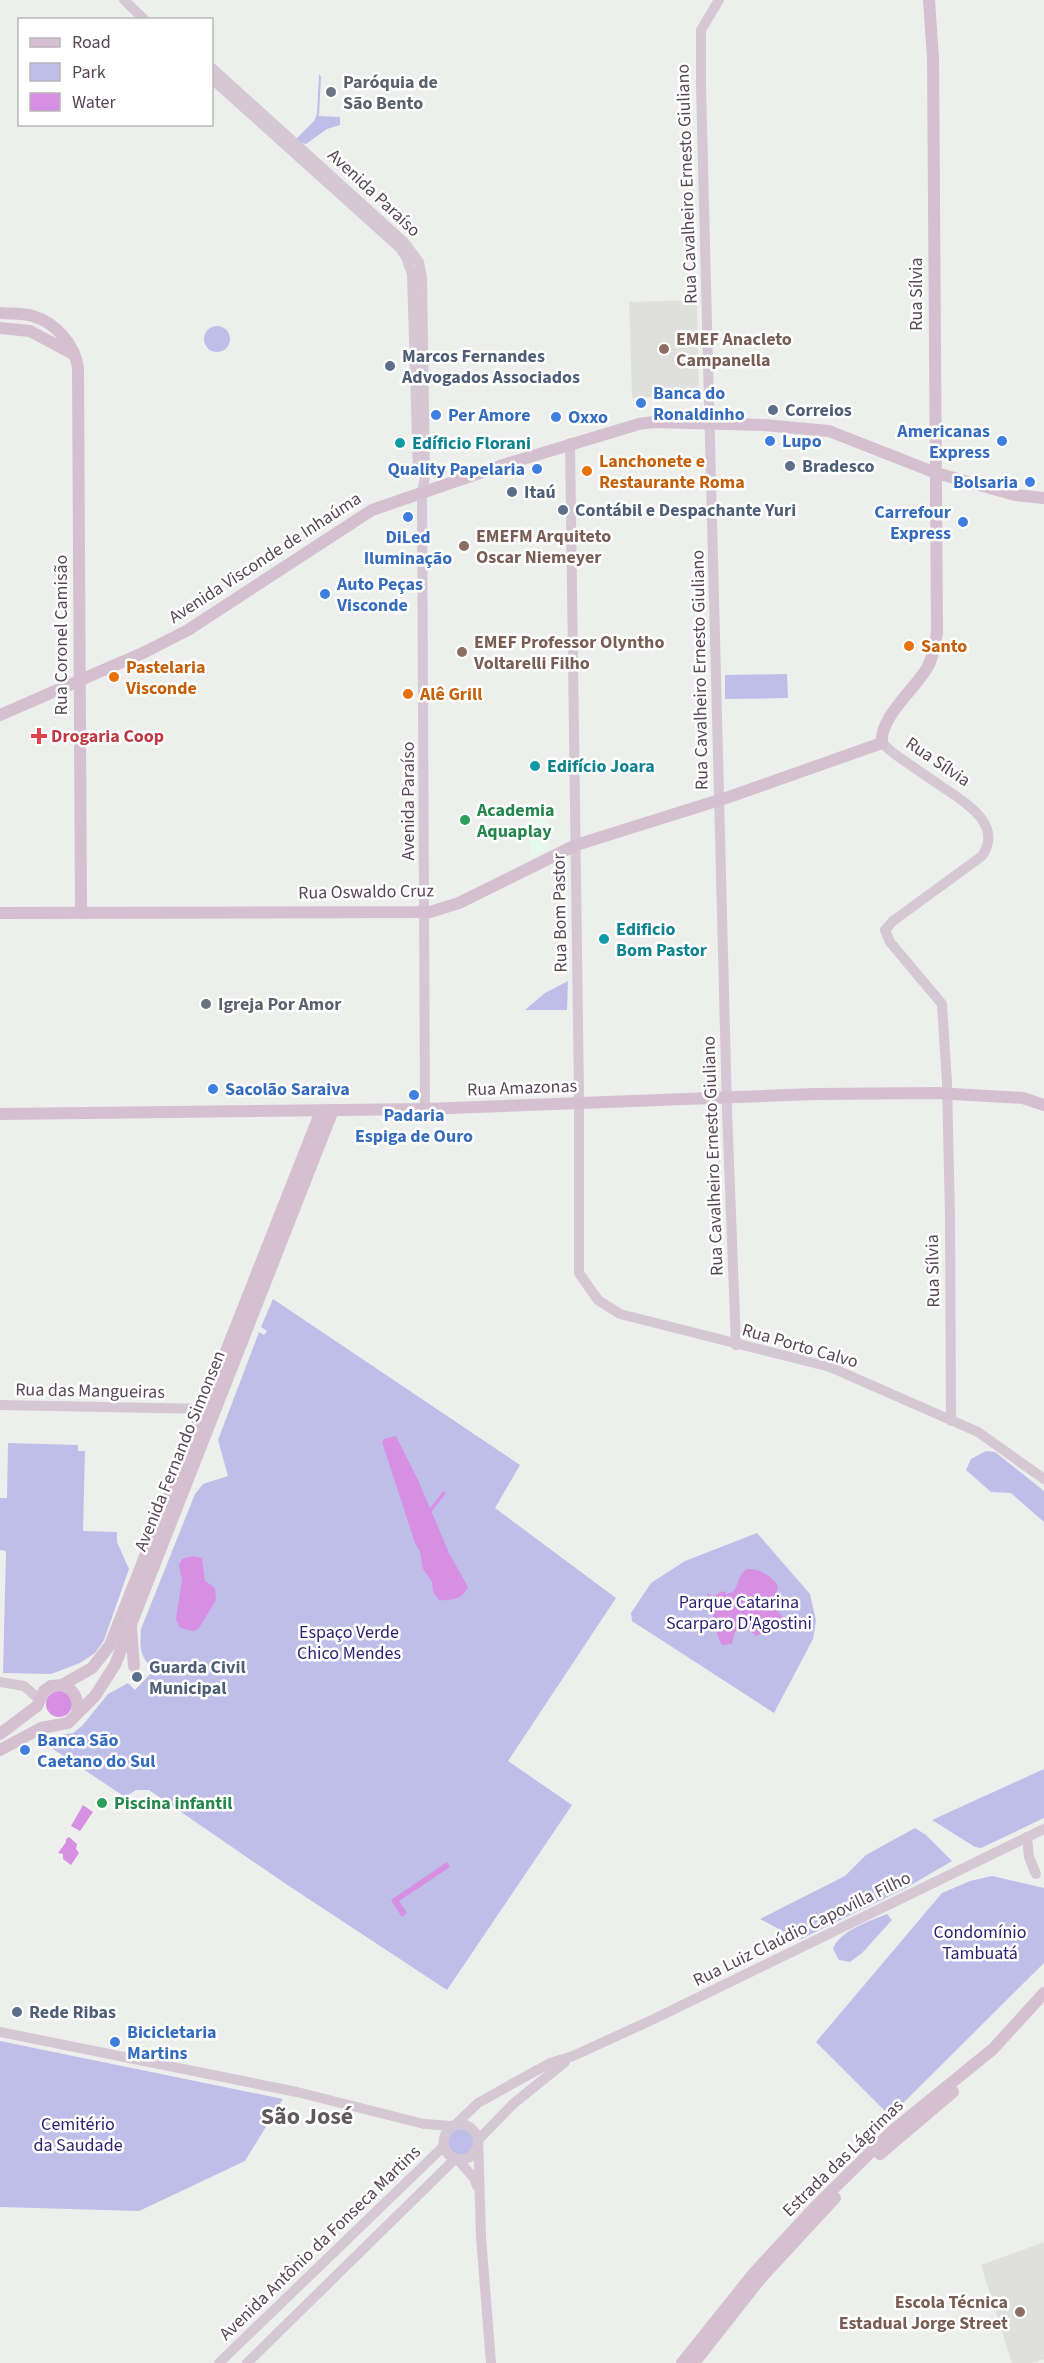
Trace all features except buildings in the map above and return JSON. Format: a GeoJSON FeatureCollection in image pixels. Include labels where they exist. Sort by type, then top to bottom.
{"type":"FeatureCollection","features":[{"type":"Feature","properties":{"kind":"main road","name":"Rua Sílvia"},"geometry":{"type":"LineString","coordinates":[[882,743],[883,730],[927,669],[936,644],[938,602],[933,58],[929,0]]}},
{"type":"Feature","properties":{"kind":"main road"},"geometry":{"type":"LineString","coordinates":[[0,313],[34,317],[48,324],[67,341],[76,357]]}},
{"type":"Feature","properties":{"kind":"main road"},"geometry":{"type":"LineString","coordinates":[[0,328],[30,331],[76,357]]}},
{"type":"Feature","properties":{"kind":"main road","name":"Rua Coronel Camisão"},"geometry":{"type":"LineString","coordinates":[[76,357],[79,378],[81,913]]}},
{"type":"Feature","properties":{"kind":"main road","name":"Avenida Visconde de Inhaúma"},"geometry":{"type":"LineString","coordinates":[[0,715],[153,648],[188,630],[372,510],[627,426],[653,422],[807,428],[828,431],[936,472],[1015,495],[1044,498]]}},
{"type":"Feature","properties":{"kind":"main road","name":"Rua Oswaldo Cruz"},"geometry":{"type":"LineString","coordinates":[[0,913],[425,912],[459,903],[576,846],[719,800],[882,743]]}},
{"type":"Feature","properties":{"kind":"main road","name":"Rua Amazonas"},"geometry":{"type":"LineString","coordinates":[[0,1114],[425,1109],[826,1094],[947,1094],[1023,1098],[1044,1105]]}},
{"type":"Feature","properties":{"kind":"main road","name":"Avenida Fernando Simonsen"},"geometry":{"type":"LineString","coordinates":[[0,1734],[26,1716],[38,1703],[44,1691],[51,1686],[62,1685],[92,1668],[110,1644],[209,1410],[327,1111]]}},
{"type":"Feature","properties":{"kind":"main road","name":"Avenida Fernando Simonsen"},"geometry":{"type":"LineString","coordinates":[[0,1750],[41,1728],[68,1724],[109,1676],[131,1626],[209,1410]]}},
{"type":"Feature","properties":{"kind":"main road"},"geometry":{"type":"LineString","coordinates":[[131,1626],[134,1666]]}},
{"type":"Feature","properties":{"kind":"main road"},"geometry":{"type":"LineString","coordinates":[[62,1685],[75,1694],[78,1704],[77,1713]]}},
{"type":"Feature","properties":{"kind":"main road"},"geometry":{"type":"LineString","coordinates":[[38,1703],[42,1718],[54,1725]]}},
{"type":"Feature","properties":{"kind":"main road","name":"Estrada das Lágrimas"},"geometry":{"type":"LineString","coordinates":[[682,2363],[754,2273],[813,2209],[899,2126],[993,2049],[1044,1993]]}},
{"type":"Feature","properties":{"kind":"main road","name":"Estrada das Lágrimas"},"geometry":{"type":"LineString","coordinates":[[694,2363],[761,2278],[844,2188],[889,2146],[993,2059],[1044,2004]]}},
{"type":"Feature","properties":{"kind":"street"},"geometry":{"type":"LineString","coordinates":[[124,0],[143,18]]}},
{"type":"Feature","properties":{"kind":"street"},"geometry":{"type":"LineString","coordinates":[[135,0],[154,18]]}},
{"type":"Feature","properties":{"kind":"street","name":"Rua Cavalheiro Ernesto Giuliano"},"geometry":{"type":"LineString","coordinates":[[719,0],[701,30],[700,87],[727,1097],[736,1345]]}},
{"type":"Feature","properties":{"kind":"street","name":"Avenida Paraíso"},"geometry":{"type":"LineString","coordinates":[[213,70],[404,242],[419,262],[422,277],[425,477],[422,492],[425,1109]]}},
{"type":"Feature","properties":{"kind":"street","name":"Avenida Paraíso"},"geometry":{"type":"LineString","coordinates":[[213,80],[400,248],[406,257],[412,274],[418,482],[422,492]]}},
{"type":"Feature","properties":{"kind":"street","name":"Rua Bom Pastor"},"geometry":{"type":"LineString","coordinates":[[570,443],[579,1103],[579,1274]]}},
{"type":"Feature","properties":{"kind":"street","name":"Rua Sílvia"},"geometry":{"type":"LineString","coordinates":[[882,743],[974,808],[985,823],[989,842],[982,856],[893,921],[885,930],[890,942],[942,1004],[950,1227],[951,1421]]}},
{"type":"Feature","properties":{"kind":"street","name":"Rua Porto Calvo"},"geometry":{"type":"LineString","coordinates":[[579,1274],[598,1300],[620,1314],[830,1367],[978,1432],[1044,1479]]}},
{"type":"Feature","properties":{"kind":"street","name":"Rua das Mangueiras"},"geometry":{"type":"LineString","coordinates":[[0,1405],[209,1410]]}},
{"type":"Feature","properties":{"kind":"street"},"geometry":{"type":"LineString","coordinates":[[0,1682],[24,1686],[38,1703]]}},
{"type":"Feature","properties":{"kind":"street","name":"Rua Luiz Claúdio Capovilla Filho"},"geometry":{"type":"LineString","coordinates":[[454,2125],[478,2103],[550,2063],[573,2056],[654,2019],[1044,1829]]}},
{"type":"Feature","properties":{"kind":"street"},"geometry":{"type":"LineString","coordinates":[[1027,1837],[1029,1857],[1036,1874]]}},
{"type":"Feature","properties":{"kind":"street"},"geometry":{"type":"LineString","coordinates":[[0,2032],[301,2094],[424,2124],[469,2127],[475,2132],[478,2143],[481,2237],[491,2363]]}},
{"type":"Feature","properties":{"kind":"street","name":"Rua Luiz Claúdio Capovilla Filho"},"geometry":{"type":"LineString","coordinates":[[478,2143],[530,2090],[573,2056]]}},
{"type":"Feature","properties":{"kind":"street"},"geometry":{"type":"LineString","coordinates":[[520,2079],[530,2090]]}},
{"type":"Feature","properties":{"kind":"street"},"geometry":{"type":"LineString","coordinates":[[424,2124],[437,2133],[449,2155],[457,2159],[474,2178],[480,2198]]}},
{"type":"Feature","properties":{"kind":"street"},"geometry":{"type":"LineString","coordinates":[[444,2144],[445,2133],[454,2125]]}},
{"type":"Feature","properties":{"kind":"street"},"geometry":{"type":"LineString","coordinates":[[457,2159],[470,2157],[478,2143]]}},
{"type":"Feature","properties":{"kind":"street","name":"Avenida Antônio da Fonseca Martins"},"geometry":{"type":"LineString","coordinates":[[219,2363],[444,2144]]}},
{"type":"Feature","properties":{"kind":"street","name":"Avenida Antônio da Fonseca Martins"},"geometry":{"type":"LineString","coordinates":[[247,2363],[457,2159]]}},
{"type":"Feature","properties":{"kind":"shaded area","name":"EMEF Anacleto Campanella"},"geometry":{"type":"Polygon","coordinates":[[[697,300],[699,396],[632,398],[629,302],[697,300]]]}},
{"type":"Feature","properties":{"kind":"shaded area"},"geometry":{"type":"Polygon","coordinates":[[[529,819],[547,819],[547,849],[530,859],[529,819]]]}},
{"type":"Feature","properties":{"kind":"shaded area","name":"Escola Técnica Estadual Jorge Street"},"geometry":{"type":"Polygon","coordinates":[[[1044,2242],[1044,2359],[1032,2363],[1012,2363],[981,2265],[1044,2242]]]}},
{"type":"Feature","properties":{"kind":"green space"},"geometry":{"type":"Polygon","coordinates":[[[319,74],[321,77],[319,116],[340,117],[340,125],[327,129],[306,144],[296,139],[314,121],[317,114],[319,74]]]}},
{"type":"Feature","properties":{"kind":"green space"},"geometry":{"type":"Polygon","coordinates":[[[217,326],[226,330],[230,339],[226,348],[217,352],[208,348],[204,339],[208,330],[217,326]]]}},
{"type":"Feature","properties":{"kind":"green space"},"geometry":{"type":"Polygon","coordinates":[[[787,674],[788,698],[725,699],[725,675],[787,674]]]}},
{"type":"Feature","properties":{"kind":"green space"},"geometry":{"type":"Polygon","coordinates":[[[568,981],[567,1010],[525,1010],[545,993],[568,981]]]}},
{"type":"Feature","properties":{"kind":"green space","name":"Espaço Verde Chico Mendes"},"geometry":{"type":"Polygon","coordinates":[[[273,1299],[520,1465],[495,1508],[616,1598],[508,1761],[572,1805],[447,1990],[149,1790],[136,1790],[125,1797],[38,1739],[73,1733],[82,1726],[108,1694],[128,1683],[135,1690],[154,1670],[142,1652],[141,1629],[195,1494],[203,1484],[228,1476],[218,1440],[259,1332],[264,1335],[267,1331],[261,1327],[273,1299]]]}},
{"type":"Feature","properties":{"kind":"green space"},"geometry":{"type":"Polygon","coordinates":[[[8,1443],[78,1445],[78,1451],[85,1451],[83,1531],[117,1532],[117,1542],[129,1569],[104,1640],[95,1653],[80,1663],[51,1674],[3,1673],[6,1551],[0,1550],[0,1498],[7,1498],[8,1443]]]}},
{"type":"Feature","properties":{"kind":"green space"},"geometry":{"type":"Polygon","coordinates":[[[986,1451],[995,1452],[1044,1491],[1044,1522],[1011,1493],[991,1492],[966,1470],[971,1459],[986,1451]]]}},
{"type":"Feature","properties":{"kind":"green space","name":"Parque Catarina Scarparo D'Agostini"},"geometry":{"type":"Polygon","coordinates":[[[757,1533],[810,1594],[816,1621],[813,1639],[774,1713],[632,1621],[631,1613],[651,1583],[685,1561],[757,1533]]]}},
{"type":"Feature","properties":{"kind":"green space"},"geometry":{"type":"Polygon","coordinates":[[[1044,1769],[1044,1818],[981,1848],[975,1847],[932,1820],[1044,1769]]]}},
{"type":"Feature","properties":{"kind":"green space"},"geometry":{"type":"Polygon","coordinates":[[[915,1828],[926,1835],[952,1861],[906,1888],[799,1940],[760,1919],[845,1876],[866,1855],[915,1828]]]}},
{"type":"Feature","properties":{"kind":"green space","name":"Condomínio Tambuatá"},"geometry":{"type":"Polygon","coordinates":[[[992,1876],[1044,1888],[1044,1963],[890,2116],[816,2042],[942,1893],[970,1881],[992,1876]]]}},
{"type":"Feature","properties":{"kind":"green space"},"geometry":{"type":"Polygon","coordinates":[[[887,1914],[892,1920],[862,1953],[850,1962],[839,1960],[833,1949],[842,1937],[856,1927],[887,1914]]]}},
{"type":"Feature","properties":{"kind":"green space","name":"Cemitério da Saudade"},"geometry":{"type":"Polygon","coordinates":[[[0,2041],[283,2099],[245,2161],[139,2211],[0,2207],[0,2041]]]}},
{"type":"Feature","properties":{"kind":"green space"},"geometry":{"type":"Polygon","coordinates":[[[461,2129],[470,2133],[474,2142],[470,2151],[461,2155],[452,2151],[448,2142],[452,2133],[461,2129]]]}},
{"type":"Feature","properties":{"kind":"water"},"geometry":{"type":"Polygon","coordinates":[[[396,1436],[418,1480],[449,1553],[468,1587],[456,1598],[439,1600],[433,1592],[432,1582],[423,1569],[420,1552],[382,1442],[384,1439],[396,1436]]]}},
{"type":"Feature","properties":{"kind":"water"},"geometry":{"type":"Polygon","coordinates":[[[193,1556],[202,1558],[205,1581],[215,1588],[216,1600],[199,1628],[194,1631],[180,1628],[176,1619],[182,1580],[179,1565],[182,1559],[193,1556]]]}},
{"type":"Feature","properties":{"kind":"water"},"geometry":{"type":"Polygon","coordinates":[[[747,1569],[765,1573],[778,1586],[774,1604],[783,1618],[782,1622],[756,1636],[748,1629],[739,1627],[734,1634],[732,1644],[722,1645],[707,1593],[712,1597],[723,1591],[727,1594],[734,1591],[742,1573],[747,1569]]]}},
{"type":"Feature","properties":{"kind":"water"},"geometry":{"type":"Polygon","coordinates":[[[59,1691],[68,1695],[72,1704],[68,1713],[59,1717],[50,1713],[46,1704],[50,1695],[59,1691]]]}},
{"type":"Feature","properties":{"kind":"water"},"geometry":{"type":"Polygon","coordinates":[[[83,1805],[93,1812],[80,1831],[71,1826],[83,1805]]]}},
{"type":"Feature","properties":{"kind":"water"},"geometry":{"type":"Polygon","coordinates":[[[69,1837],[77,1844],[76,1849],[79,1853],[71,1865],[63,1859],[63,1854],[58,1853],[69,1837]]]}},
{"type":"Feature","properties":{"kind":"water"},"geometry":{"type":"Polygon","coordinates":[[[447,1862],[450,1867],[399,1901],[407,1913],[402,1917],[391,1900],[447,1862]]]}},
{"type":"Feature","properties":{"kind":"waterway"},"geometry":{"type":"LineString","coordinates":[[430,1511],[444,1493]]}},
{"type":"Feature","properties":{"kind":"place","name":"Paróquia de São Bento"},"geometry":{"type":"Point","coordinates":[331,92]}},
{"type":"Feature","properties":{"kind":"place","name":"EMEF Anacleto Campanella"},"geometry":{"type":"Point","coordinates":[664,349]}},
{"type":"Feature","properties":{"kind":"place","name":"Marcos Fernandes Advogados Associados"},"geometry":{"type":"Point","coordinates":[390,366]}},
{"type":"Feature","properties":{"kind":"place","name":"Banca do Ronaldinho"},"geometry":{"type":"Point","coordinates":[641,403]}},
{"type":"Feature","properties":{"kind":"place","name":"Correios"},"geometry":{"type":"Point","coordinates":[773,410]}},
{"type":"Feature","properties":{"kind":"place","name":"Per Amore"},"geometry":{"type":"Point","coordinates":[436,415]}},
{"type":"Feature","properties":{"kind":"place","name":"Oxxo"},"geometry":{"type":"Point","coordinates":[556,417]}},
{"type":"Feature","properties":{"kind":"place","name":"Lupo"},"geometry":{"type":"Point","coordinates":[770,441]}},
{"type":"Feature","properties":{"kind":"place","name":"Americanas Express"},"geometry":{"type":"Point","coordinates":[1002,441]}},
{"type":"Feature","properties":{"kind":"place","name":"Edíficio Florani"},"geometry":{"type":"Point","coordinates":[400,443]}},
{"type":"Feature","properties":{"kind":"place","name":"Bradesco"},"geometry":{"type":"Point","coordinates":[790,466]}},
{"type":"Feature","properties":{"kind":"place","name":"Quality Papelaria"},"geometry":{"type":"Point","coordinates":[537,469]}},
{"type":"Feature","properties":{"kind":"place","name":"Lanchonete e Restaurante Roma"},"geometry":{"type":"Point","coordinates":[587,471]}},
{"type":"Feature","properties":{"kind":"place","name":"Bolsaria"},"geometry":{"type":"Point","coordinates":[1030,482]}},
{"type":"Feature","properties":{"kind":"place","name":"Itaú"},"geometry":{"type":"Point","coordinates":[512,492]}},
{"type":"Feature","properties":{"kind":"place","name":"Contábil e Despachante Yuri"},"geometry":{"type":"Point","coordinates":[563,510]}},
{"type":"Feature","properties":{"kind":"place","name":"DiLed Iluminação"},"geometry":{"type":"Point","coordinates":[408,517]}},
{"type":"Feature","properties":{"kind":"place","name":"Carrefour Express"},"geometry":{"type":"Point","coordinates":[963,522]}},
{"type":"Feature","properties":{"kind":"place","name":"EMEFM Arquiteto Oscar Niemeyer"},"geometry":{"type":"Point","coordinates":[464,546]}},
{"type":"Feature","properties":{"kind":"place","name":"Auto Peças Visconde"},"geometry":{"type":"Point","coordinates":[325,594]}},
{"type":"Feature","properties":{"kind":"place","name":"Santo"},"geometry":{"type":"Point","coordinates":[909,646]}},
{"type":"Feature","properties":{"kind":"place","name":"EMEF Professor Olyntho Voltarelli Filho"},"geometry":{"type":"Point","coordinates":[462,652]}},
{"type":"Feature","properties":{"kind":"place","name":"Pastelaria Visconde"},"geometry":{"type":"Point","coordinates":[114,677]}},
{"type":"Feature","properties":{"kind":"place","name":"Alê Grill"},"geometry":{"type":"Point","coordinates":[408,694]}},
{"type":"Feature","properties":{"kind":"place","name":"Drogaria Coop"},"geometry":{"type":"Point","coordinates":[39,736]}},
{"type":"Feature","properties":{"kind":"place","name":"Edifício Joara"},"geometry":{"type":"Point","coordinates":[535,766]}},
{"type":"Feature","properties":{"kind":"place","name":"Academia Aquaplay"},"geometry":{"type":"Point","coordinates":[465,820]}},
{"type":"Feature","properties":{"kind":"place","name":"Edificio Bom Pastor"},"geometry":{"type":"Point","coordinates":[604,939]}},
{"type":"Feature","properties":{"kind":"place","name":"Igreja Por Amor"},"geometry":{"type":"Point","coordinates":[206,1004]}},
{"type":"Feature","properties":{"kind":"place","name":"Sacolão Saraiva"},"geometry":{"type":"Point","coordinates":[213,1089]}},
{"type":"Feature","properties":{"kind":"place","name":"Padaria Espiga de Ouro"},"geometry":{"type":"Point","coordinates":[414,1095]}},
{"type":"Feature","properties":{"kind":"place","name":"Guarda Civil Municipal"},"geometry":{"type":"Point","coordinates":[137,1677]}},
{"type":"Feature","properties":{"kind":"place","name":"Banca São Caetano do Sul"},"geometry":{"type":"Point","coordinates":[25,1750]}},
{"type":"Feature","properties":{"kind":"place","name":"Piscina infantil"},"geometry":{"type":"Point","coordinates":[102,1803]}},
{"type":"Feature","properties":{"kind":"place","name":"Rede Ribas"},"geometry":{"type":"Point","coordinates":[17,2012]}},
{"type":"Feature","properties":{"kind":"place","name":"Bicicletaria Martins"},"geometry":{"type":"Point","coordinates":[115,2042]}},
{"type":"Feature","properties":{"kind":"place","name":"Escola Técnica Estadual Jorge Street"},"geometry":{"type":"Point","coordinates":[1020,2312]}},
{"type":"Feature","properties":{"kind":"district","name":"São José"},"geometry":{"type":"Point","coordinates":[307,2116]}}]}
